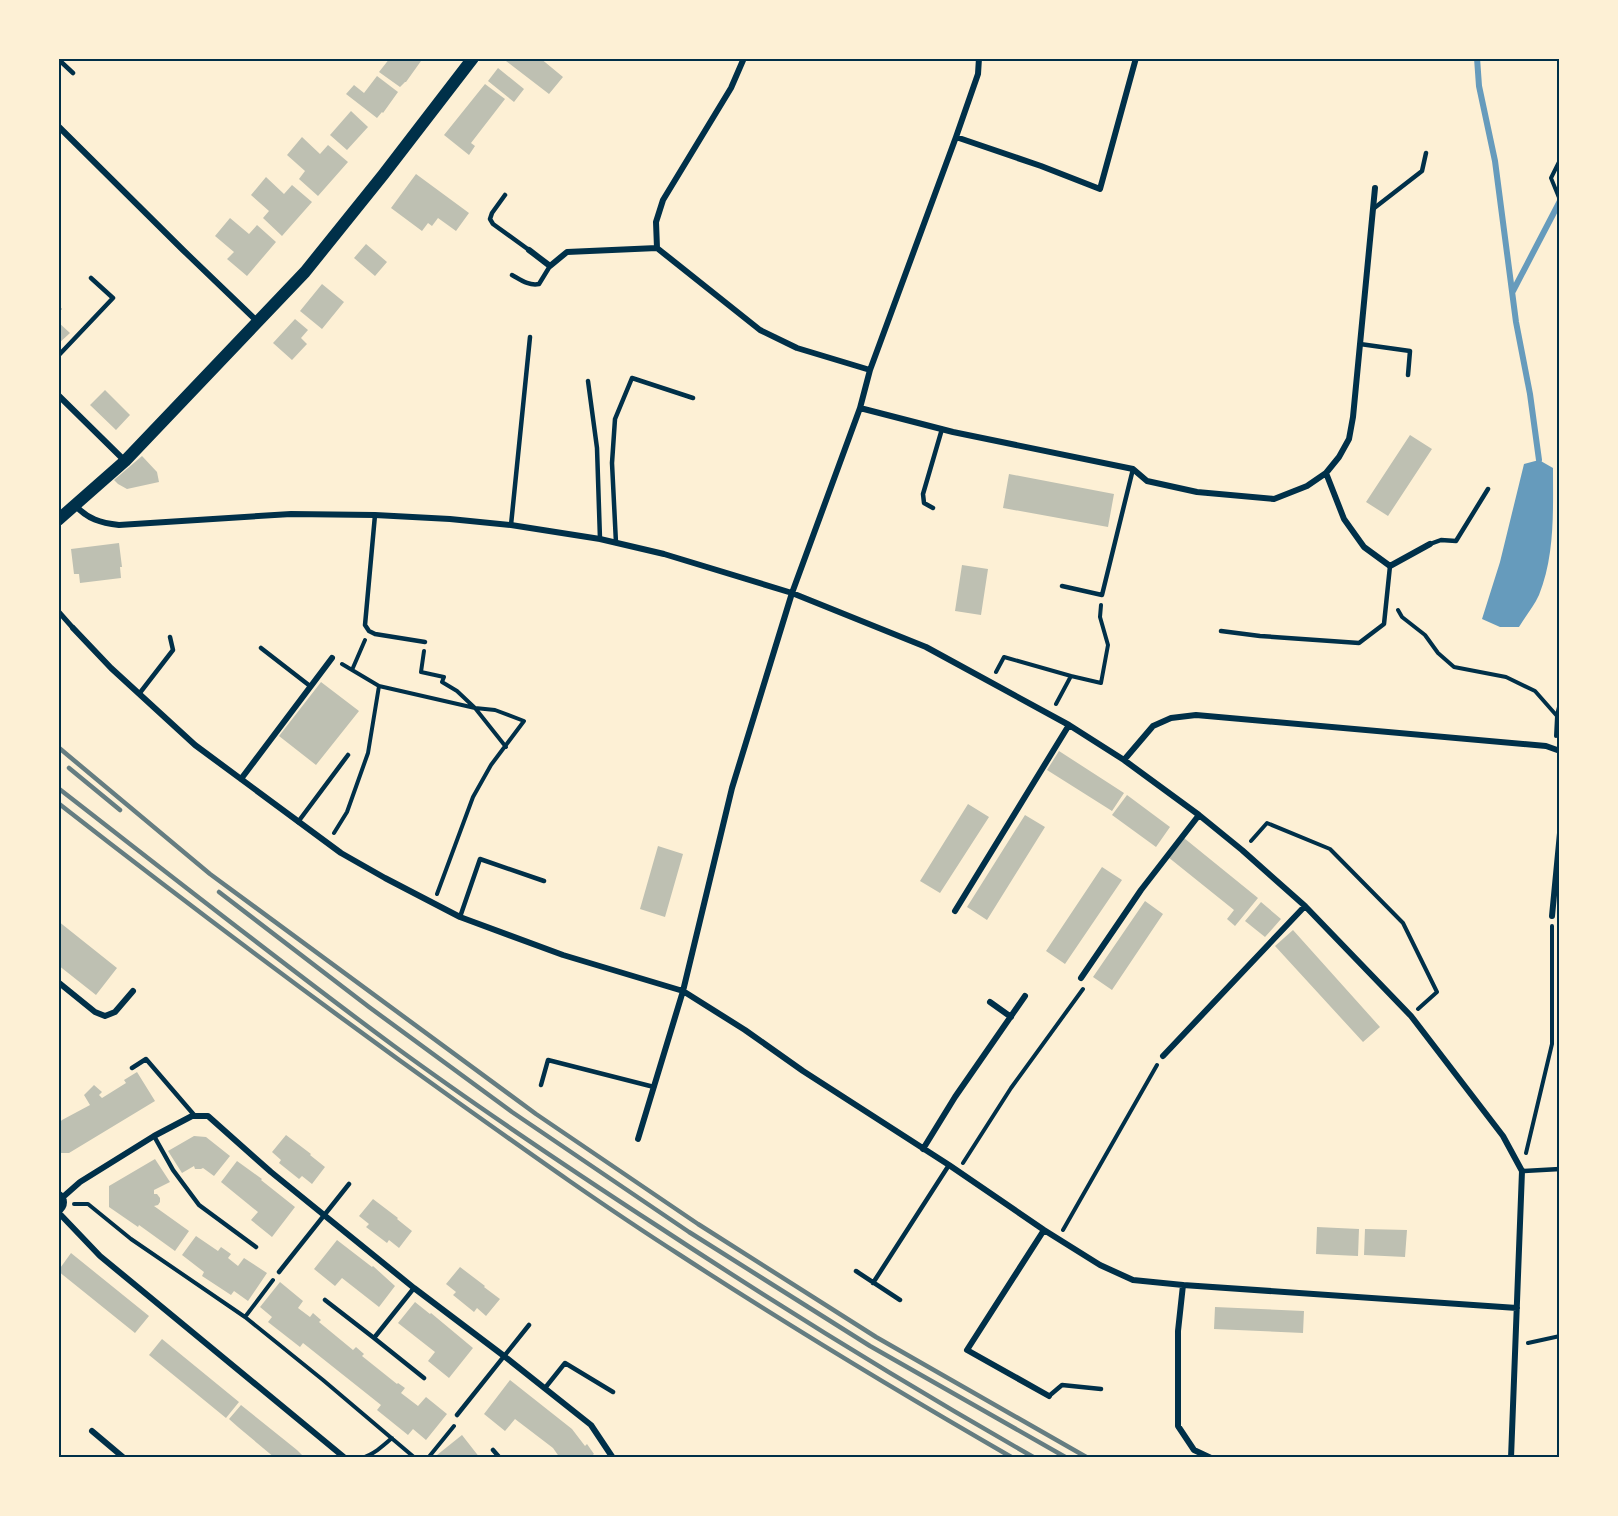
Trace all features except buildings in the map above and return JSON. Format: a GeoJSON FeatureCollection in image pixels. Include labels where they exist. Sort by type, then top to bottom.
{"type":"FeatureCollection","features":[{"type":"Feature","properties":{"kind":"main road"},"geometry":{"type":"LineString","coordinates":[[59,519],[125,461],[305,272],[338,233],[473,58]]}},
{"type":"Feature","properties":{"kind":"street"},"geometry":{"type":"LineString","coordinates":[[657,248],[656,222],[663,200],[731,88],[744,58]]}},
{"type":"Feature","properties":{"kind":"street"},"geometry":{"type":"LineString","coordinates":[[638,1139],[683,991],[732,788],[792,593],[860,408],[870,370],[956,137],[978,74],[980,58]]}},
{"type":"Feature","properties":{"kind":"street"},"geometry":{"type":"LineString","coordinates":[[956,137],[1100,189],[1136,58]]}},
{"type":"Feature","properties":{"kind":"street"},"geometry":{"type":"LineString","coordinates":[[58,126],[258,322]]}},
{"type":"Feature","properties":{"kind":"street"},"geometry":{"type":"LineString","coordinates":[[860,408],[942,429],[1133,469],[1147,481],[1197,492],[1274,499],[1307,486],[1326,473],[1349,440],[1375,188]]}},
{"type":"Feature","properties":{"kind":"street"},"geometry":{"type":"LineString","coordinates":[[529,250],[550,266],[567,252],[657,248],[760,330],[797,348],[870,370]]}},
{"type":"Feature","properties":{"kind":"street"},"geometry":{"type":"LineString","coordinates":[[58,395],[125,461]]}},
{"type":"Feature","properties":{"kind":"street"},"geometry":{"type":"LineString","coordinates":[[1326,473],[1344,519],[1364,546],[1390,566],[1430,544]]}},
{"type":"Feature","properties":{"kind":"street"},"geometry":{"type":"LineString","coordinates":[[75,505],[82,513],[100,523],[119,525],[291,514],[450,519],[511,525],[600,539],[664,554],[792,593],[926,647],[1051,714],[1124,760],[1199,815],[1305,906],[1411,1016],[1503,1136],[1522,1171],[1511,1458]]}},
{"type":"Feature","properties":{"kind":"street"},"geometry":{"type":"LineString","coordinates":[[58,611],[111,668],[195,745],[341,853],[459,916],[563,955],[683,991],[1100,1265],[1133,1280],[1517,1308]]}},
{"type":"Feature","properties":{"kind":"street"},"geometry":{"type":"LineString","coordinates":[[241,779],[332,658]]}},
{"type":"Feature","properties":{"kind":"street"},"geometry":{"type":"LineString","coordinates":[[1124,760],[1153,726],[1171,718],[1196,715],[1546,746],[1557,750]]}},
{"type":"Feature","properties":{"kind":"street"},"geometry":{"type":"LineString","coordinates":[[955,911],[1070,725]]}},
{"type":"Feature","properties":{"kind":"street"},"geometry":{"type":"LineString","coordinates":[[1081,978],[1141,890],[1199,815]]}},
{"type":"Feature","properties":{"kind":"street"},"geometry":{"type":"LineString","coordinates":[[1552,916],[1557,888],[1560,833]]}},
{"type":"Feature","properties":{"kind":"street"},"geometry":{"type":"LineString","coordinates":[[1163,1056],[1305,906]]}},
{"type":"Feature","properties":{"kind":"street"},"geometry":{"type":"LineString","coordinates":[[58,982],[95,1012],[105,1016],[116,1012],[133,991]]}},
{"type":"Feature","properties":{"kind":"street"},"geometry":{"type":"LineString","coordinates":[[923,1149],[1025,996]]}},
{"type":"Feature","properties":{"kind":"street"},"geometry":{"type":"LineString","coordinates":[[990,1002],[1011,1017]]}},
{"type":"Feature","properties":{"kind":"street"},"geometry":{"type":"LineString","coordinates":[[345,1458],[100,1256],[58,1212],[62,1198],[80,1182],[154,1136],[192,1116],[208,1116],[271,1172],[414,1288],[591,1425],[613,1458]]}},
{"type":"Feature","properties":{"kind":"street"},"geometry":{"type":"LineString","coordinates":[[1044,1230],[968,1350],[1048,1396]]}},
{"type":"Feature","properties":{"kind":"street"},"geometry":{"type":"LineString","coordinates":[[1183,1285],[1178,1331],[1178,1426],[1194,1450],[1211,1458]]}},
{"type":"Feature","properties":{"kind":"street"},"geometry":{"type":"LineString","coordinates":[[92,1431],[124,1458]]}},
{"type":"Feature","properties":{"kind":"lane"},"geometry":{"type":"LineString","coordinates":[[58,59],[73,73]]}},
{"type":"Feature","properties":{"kind":"lane"},"geometry":{"type":"LineString","coordinates":[[1373,209],[1422,171],[1426,153]]}},
{"type":"Feature","properties":{"kind":"lane"},"geometry":{"type":"LineString","coordinates":[[505,195],[490,219],[493,224],[529,250]]}},
{"type":"Feature","properties":{"kind":"lane"},"geometry":{"type":"LineString","coordinates":[[512,275],[524,282],[539,284],[550,266]]}},
{"type":"Feature","properties":{"kind":"lane"},"geometry":{"type":"LineString","coordinates":[[58,356],[113,298],[91,278]]}},
{"type":"Feature","properties":{"kind":"lane"},"geometry":{"type":"LineString","coordinates":[[511,525],[530,337]]}},
{"type":"Feature","properties":{"kind":"lane"},"geometry":{"type":"LineString","coordinates":[[1360,344],[1410,351],[1408,375]]}},
{"type":"Feature","properties":{"kind":"lane"},"geometry":{"type":"LineString","coordinates":[[616,543],[612,463],[615,419],[632,378],[693,398]]}},
{"type":"Feature","properties":{"kind":"lane"},"geometry":{"type":"LineString","coordinates":[[588,381],[597,448],[600,539]]}},
{"type":"Feature","properties":{"kind":"lane"},"geometry":{"type":"LineString","coordinates":[[933,507],[924,503],[922,494],[942,429]]}},
{"type":"Feature","properties":{"kind":"lane"},"geometry":{"type":"LineString","coordinates":[[1062,586],[1102,595],[1133,469]]}},
{"type":"Feature","properties":{"kind":"lane"},"geometry":{"type":"LineString","coordinates":[[1430,544],[1441,540],[1456,541],[1488,489]]}},
{"type":"Feature","properties":{"kind":"lane"},"geometry":{"type":"LineString","coordinates":[[375,515],[365,625],[375,634],[425,642]]}},
{"type":"Feature","properties":{"kind":"lane"},"geometry":{"type":"LineString","coordinates":[[1221,631],[1359,643],[1384,624],[1390,566]]}},
{"type":"Feature","properties":{"kind":"lane"},"geometry":{"type":"LineString","coordinates":[[139,694],[173,650],[170,637]]}},
{"type":"Feature","properties":{"kind":"lane"},"geometry":{"type":"LineString","coordinates":[[261,648],[310,686]]}},
{"type":"Feature","properties":{"kind":"lane"},"geometry":{"type":"LineString","coordinates":[[298,822],[348,755]]}},
{"type":"Feature","properties":{"kind":"lane"},"geometry":{"type":"LineString","coordinates":[[459,916],[480,859],[544,880]]}},
{"type":"Feature","properties":{"kind":"lane"},"geometry":{"type":"LineString","coordinates":[[132,1068],[146,1059],[195,1116]]}},
{"type":"Feature","properties":{"kind":"lane"},"geometry":{"type":"LineString","coordinates":[[541,1085],[548,1060],[654,1087]]}},
{"type":"Feature","properties":{"kind":"lane"},"geometry":{"type":"LineString","coordinates":[[154,1136],[173,1170],[199,1205],[256,1247]]}},
{"type":"Feature","properties":{"kind":"lane"},"geometry":{"type":"LineString","coordinates":[[873,1283],[949,1165]]}},
{"type":"Feature","properties":{"kind":"lane"},"geometry":{"type":"LineString","coordinates":[[1522,1171],[1560,1170]]}},
{"type":"Feature","properties":{"kind":"lane"},"geometry":{"type":"LineString","coordinates":[[279,1272],[349,1184]]}},
{"type":"Feature","properties":{"kind":"lane"},"geometry":{"type":"LineString","coordinates":[[856,1271],[900,1300]]}},
{"type":"Feature","properties":{"kind":"lane"},"geometry":{"type":"LineString","coordinates":[[374,1338],[414,1288]]}},
{"type":"Feature","properties":{"kind":"lane"},"geometry":{"type":"LineString","coordinates":[[325,1300],[424,1378]]}},
{"type":"Feature","properties":{"kind":"lane"},"geometry":{"type":"LineString","coordinates":[[457,1415],[529,1325]]}},
{"type":"Feature","properties":{"kind":"lane"},"geometry":{"type":"LineString","coordinates":[[545,1388],[565,1363],[613,1392]]}},
{"type":"Feature","properties":{"kind":"lane"},"geometry":{"type":"LineString","coordinates":[[1048,1396],[1062,1384],[1101,1389]]}},
{"type":"Feature","properties":{"kind":"lane"},"geometry":{"type":"LineString","coordinates":[[493,1450],[500,1458]]}},
{"type":"Feature","properties":{"kind":"path"},"geometry":{"type":"LineString","coordinates":[[1560,160],[1551,178],[1560,200]]}},
{"type":"Feature","properties":{"kind":"path"},"geometry":{"type":"LineString","coordinates":[[1388,588],[1402,617],[1425,635],[1438,653],[1454,667],[1506,676],[1535,691],[1557,716]]}},
{"type":"Feature","properties":{"kind":"path"},"geometry":{"type":"LineString","coordinates":[[992,682],[1004,657],[1101,683],[1108,645],[1100,617],[1102,595]]}},
{"type":"Feature","properties":{"kind":"path"},"geometry":{"type":"LineString","coordinates":[[352,670],[369,631]]}},
{"type":"Feature","properties":{"kind":"path"},"geometry":{"type":"LineString","coordinates":[[425,642],[421,672],[444,678],[442,682],[457,691],[475,708],[506,747]]}},
{"type":"Feature","properties":{"kind":"path"},"geometry":{"type":"LineString","coordinates":[[332,658],[378,686],[475,708],[495,710],[524,721],[491,765],[473,797],[433,903]]}},
{"type":"Feature","properties":{"kind":"path"},"geometry":{"type":"LineString","coordinates":[[1051,714],[1071,676]]}},
{"type":"Feature","properties":{"kind":"path"},"geometry":{"type":"LineString","coordinates":[[328,843],[347,812],[368,753],[378,686]]}},
{"type":"Feature","properties":{"kind":"path"},"geometry":{"type":"LineString","coordinates":[[1557,750],[1557,716],[1560,703]]}},
{"type":"Feature","properties":{"kind":"path"},"geometry":{"type":"LineString","coordinates":[[1242,850],[1267,824],[1330,849],[1402,923],[1437,992],[1411,1016]]}},
{"type":"Feature","properties":{"kind":"path"},"geometry":{"type":"LineString","coordinates":[[1522,1171],[1552,1044],[1552,916]]}},
{"type":"Feature","properties":{"kind":"path"},"geometry":{"type":"LineString","coordinates":[[958,1171],[1011,1088],[1084,988],[1081,978]]}},
{"type":"Feature","properties":{"kind":"path"},"geometry":{"type":"LineString","coordinates":[[1058,1239],[1163,1056]]}},
{"type":"Feature","properties":{"kind":"path"},"geometry":{"type":"LineString","coordinates":[[62,1198],[88,1204],[131,1239],[244,1317],[415,1458]]}},
{"type":"Feature","properties":{"kind":"path"},"geometry":{"type":"LineString","coordinates":[[244,1317],[279,1272]]}},
{"type":"Feature","properties":{"kind":"path"},"geometry":{"type":"LineString","coordinates":[[1515,1345],[1560,1336]]}},
{"type":"Feature","properties":{"kind":"path"},"geometry":{"type":"LineString","coordinates":[[428,1458],[458,1421],[457,1415]]}},
{"type":"Feature","properties":{"kind":"path"},"geometry":{"type":"LineString","coordinates":[[361,1458],[377,1450],[392,1438]]}},
{"type":"Feature","properties":{"kind":"water"},"geometry":{"type":"Polygon","coordinates":[[[1539,460],[1553,468],[1552,533],[1548,564],[1539,595],[1519,627],[1500,627],[1482,619],[1500,562],[1524,464],[1539,460]]]}},
{"type":"Feature","properties":{"kind":"waterway"},"geometry":{"type":"LineString","coordinates":[[1477,58],[1479,86],[1495,161],[1516,322],[1530,394],[1539,460]]}},
{"type":"Feature","properties":{"kind":"waterway"},"geometry":{"type":"LineString","coordinates":[[1513,291],[1560,201]]}},
{"type":"Feature","properties":{"kind":"railway"},"geometry":{"type":"LineString","coordinates":[[58,747],[210,874],[536,1114],[698,1224],[876,1337],[1088,1458]]}},
{"type":"Feature","properties":{"kind":"railway"},"geometry":{"type":"LineString","coordinates":[[69,768],[120,810]]}},
{"type":"Feature","properties":{"kind":"railway"},"geometry":{"type":"LineString","coordinates":[[58,788],[309,982],[492,1116],[798,1316],[1035,1458]]}},
{"type":"Feature","properties":{"kind":"railway"},"geometry":{"type":"LineString","coordinates":[[58,803],[307,993],[596,1200],[803,1333],[1013,1458]]}},
{"type":"Feature","properties":{"kind":"railway"},"geometry":{"type":"LineString","coordinates":[[219,892],[369,1007],[512,1112],[689,1232],[870,1346],[1067,1458]]}}]}
